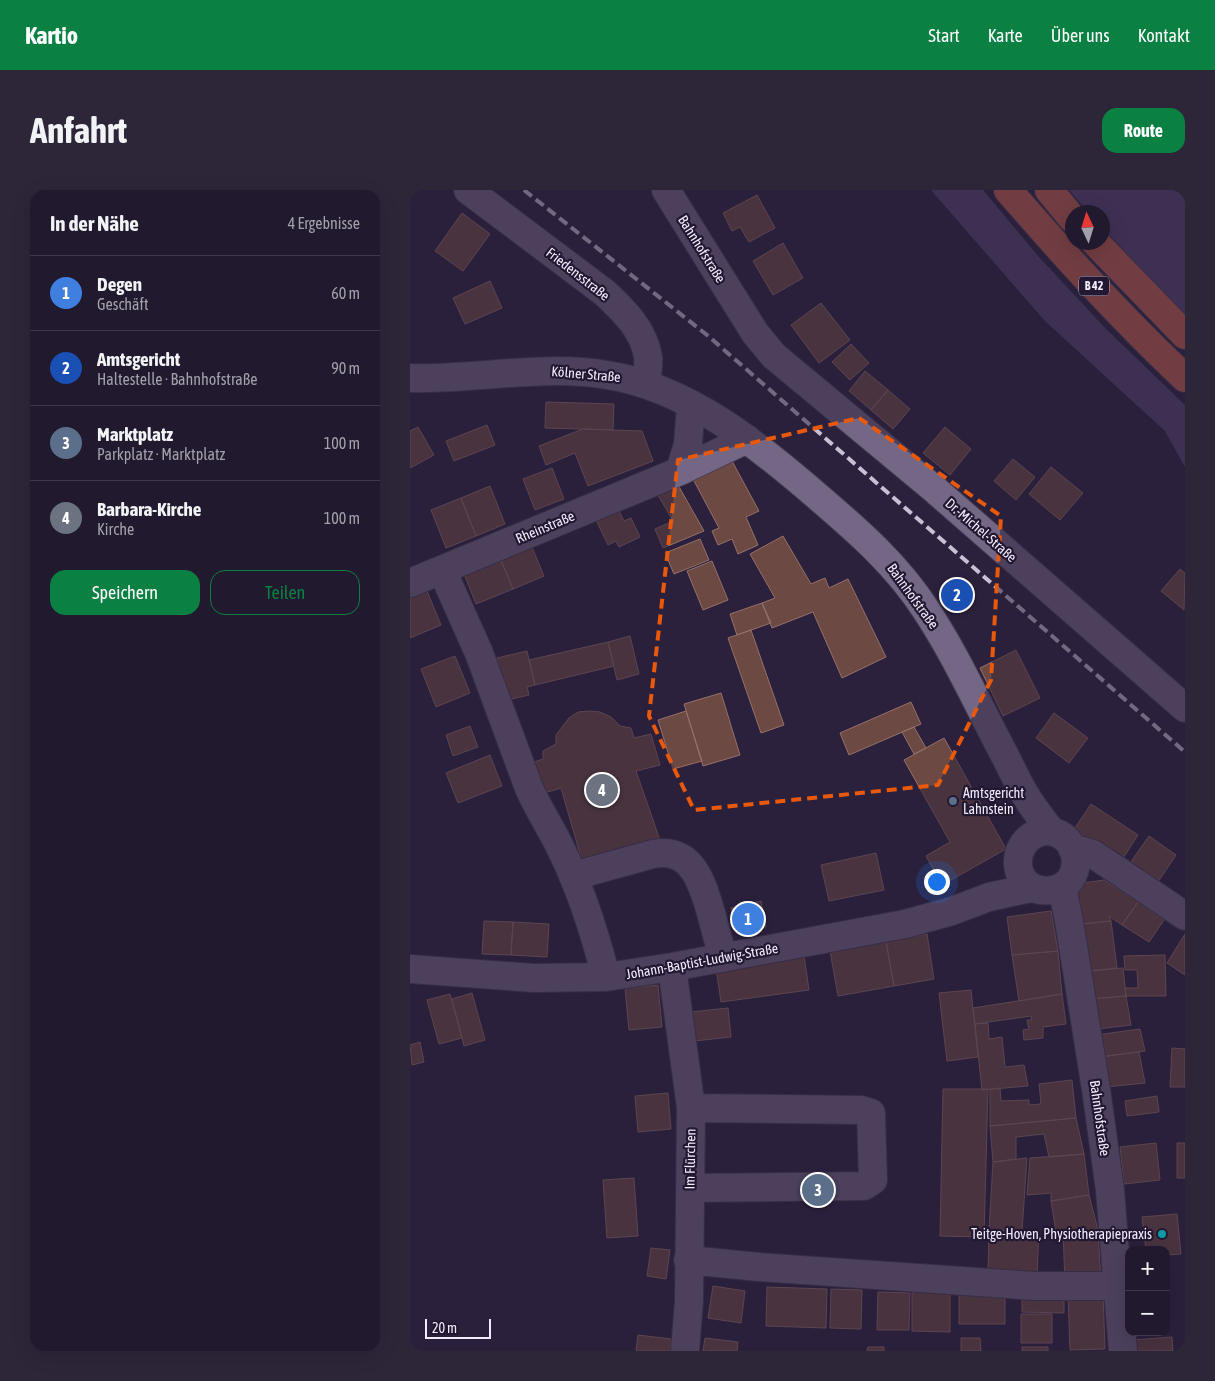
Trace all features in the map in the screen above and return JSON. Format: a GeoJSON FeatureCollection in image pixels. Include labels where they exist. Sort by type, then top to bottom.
{"type":"FeatureCollection","features":[{"type":"Feature","properties":{"kind":"highway","name":"B 42"},"geometry":{"type":"LineString","coordinates":[[1008,190],[1112,306],[1185,378]]}},
{"type":"Feature","properties":{"kind":"highway"},"geometry":{"type":"LineString","coordinates":[[1049,190],[1065,209]]}},
{"type":"Feature","properties":{"kind":"highway","name":"B 42"},"geometry":{"type":"LineString","coordinates":[[1103,250],[1185,335]]}},
{"type":"Feature","properties":{"kind":"street","name":"Friedensstraße"},"geometry":{"type":"LineString","coordinates":[[468,190],[605,294],[623,310],[632,321],[645,345],[648,358],[646,384]]}},
{"type":"Feature","properties":{"kind":"street","name":"Bahnhofstraße"},"geometry":{"type":"LineString","coordinates":[[666,190],[755,333],[774,356]]}},
{"type":"Feature","properties":{"kind":"street","name":"Dr.-Michel-Straße"},"geometry":{"type":"LineString","coordinates":[[774,356],[933,488],[1185,708]]}},
{"type":"Feature","properties":{"kind":"street","name":"Kölner Straße"},"geometry":{"type":"LineString","coordinates":[[410,378],[443,378],[518,371],[562,370],[606,374],[646,384],[671,394],[691,404],[747,439]]}},
{"type":"Feature","properties":{"kind":"street"},"geometry":{"type":"LineString","coordinates":[[680,471],[688,444],[691,404]]}},
{"type":"Feature","properties":{"kind":"street","name":"Bahnhofstraße"},"geometry":{"type":"LineString","coordinates":[[747,439],[868,539],[890,562],[926,610],[939,632],[1026,796],[1051,831],[1062,834],[1070,869],[1069,921],[1104,1138],[1119,1286],[1123,1351]]}},
{"type":"Feature","properties":{"kind":"street","name":"Rheinstraße"},"geometry":{"type":"LineString","coordinates":[[410,583],[680,471],[747,439]]}},
{"type":"Feature","properties":{"kind":"street"},"geometry":{"type":"LineString","coordinates":[[442,570],[479,653],[529,788],[561,849],[572,876],[595,938],[606,977]]}},
{"type":"Feature","properties":{"kind":"street","name":"Bahnhofstraße"},"geometry":{"type":"LineString","coordinates":[[1022,852],[1028,816],[1026,796]]}},
{"type":"Feature","properties":{"kind":"street"},"geometry":{"type":"LineString","coordinates":[[1051,831],[1038,832],[1022,852],[1022,878],[1031,888],[1046,891],[1070,869],[1089,867],[1112,869],[1185,916]]}},
{"type":"Feature","properties":{"kind":"street"},"geometry":{"type":"LineString","coordinates":[[572,876],[653,854],[664,852],[676,855],[697,873],[704,887],[723,958]]}},
{"type":"Feature","properties":{"kind":"street","name":"Johann-Baptist-Ludwig-Straße"},"geometry":{"type":"LineString","coordinates":[[989,897],[1009,877],[1022,852]]}},
{"type":"Feature","properties":{"kind":"street","name":"Johann-Baptist-Ludwig-Straße"},"geometry":{"type":"LineString","coordinates":[[410,969],[534,978],[606,977],[723,958],[923,920],[952,912],[989,897],[1031,888]]}},
{"type":"Feature","properties":{"kind":"street","name":"Im Flürchen"},"geometry":{"type":"LineString","coordinates":[[672,967],[691,1108],[689,1301],[685,1351]]}},
{"type":"Feature","properties":{"kind":"street"},"geometry":{"type":"LineString","coordinates":[[690,1188],[864,1186],[873,1180],[871,1113],[861,1110],[691,1108]]}},
{"type":"Feature","properties":{"kind":"street"},"geometry":{"type":"LineString","coordinates":[[688,1260],[759,1267],[1035,1286],[1119,1286]]}},
{"type":"Feature","properties":{"kind":"highlighted area"},"geometry":{"type":"Polygon","coordinates":[[[859,418],[1001,516],[991,680],[938,785],[694,810],[649,716],[678,460],[859,418]]]}},
{"type":"Feature","properties":{"kind":"shaded area"},"geometry":{"type":"Polygon","coordinates":[[[931,190],[983,190],[1038,256],[1106,329],[1185,405],[1185,467],[1165,431],[1045,321],[931,190]]]}},
{"type":"Feature","properties":{"kind":"shaded area"},"geometry":{"type":"Polygon","coordinates":[[[1069,190],[1185,190],[1185,316],[1110,236],[1110,205],[1082,205],[1069,190]]]}},
{"type":"Feature","properties":{"kind":"building"},"geometry":{"type":"Polygon","coordinates":[[[757,195],[775,228],[749,242],[740,227],[732,231],[723,213],[757,195]]]}},
{"type":"Feature","properties":{"kind":"building"},"geometry":{"type":"Polygon","coordinates":[[[462,213],[490,234],[463,271],[435,251],[462,213]]]}},
{"type":"Feature","properties":{"kind":"building"},"geometry":{"type":"Polygon","coordinates":[[[783,243],[803,278],[773,295],[753,261],[783,243]]]}},
{"type":"Feature","properties":{"kind":"building"},"geometry":{"type":"Polygon","coordinates":[[[490,281],[502,308],[465,324],[453,298],[490,281]]]}},
{"type":"Feature","properties":{"kind":"building"},"geometry":{"type":"Polygon","coordinates":[[[821,303],[850,340],[819,363],[791,325],[821,303]]]}},
{"type":"Feature","properties":{"kind":"building"},"geometry":{"type":"Polygon","coordinates":[[[851,344],[869,363],[850,380],[832,362],[851,344]]]}},
{"type":"Feature","properties":{"kind":"building"},"geometry":{"type":"Polygon","coordinates":[[[865,371],[888,390],[871,410],[849,391],[865,371]]]}},
{"type":"Feature","properties":{"kind":"building"},"geometry":{"type":"Polygon","coordinates":[[[888,390],[910,409],[893,429],[871,410],[888,390]]]}},
{"type":"Feature","properties":{"kind":"building"},"geometry":{"type":"Polygon","coordinates":[[[546,402],[614,404],[613,430],[545,428],[546,402]]]}},
{"type":"Feature","properties":{"kind":"building"},"geometry":{"type":"Polygon","coordinates":[[[487,425],[495,445],[454,461],[446,441],[487,425]]]}},
{"type":"Feature","properties":{"kind":"building"},"geometry":{"type":"Polygon","coordinates":[[[418,427],[434,455],[410,468],[410,431],[418,427]]]}},
{"type":"Feature","properties":{"kind":"building"},"geometry":{"type":"Polygon","coordinates":[[[945,427],[971,449],[950,475],[923,453],[945,427]]]}},
{"type":"Feature","properties":{"kind":"building"},"geometry":{"type":"Polygon","coordinates":[[[583,429],[642,431],[653,461],[588,486],[575,453],[546,465],[539,446],[583,429]]]}},
{"type":"Feature","properties":{"kind":"building"},"geometry":{"type":"Polygon","coordinates":[[[1013,459],[1035,477],[1016,500],[994,481],[1013,459]]]}},
{"type":"Feature","properties":{"kind":"building"},"geometry":{"type":"Polygon","coordinates":[[[732,461],[759,511],[746,517],[758,545],[738,554],[732,539],[718,545],[712,531],[719,528],[693,479],[732,461]]]}},
{"type":"Feature","properties":{"kind":"building"},"geometry":{"type":"Polygon","coordinates":[[[1051,467],[1083,493],[1060,520],[1029,494],[1051,467]]]}},
{"type":"Feature","properties":{"kind":"building"},"geometry":{"type":"Polygon","coordinates":[[[552,468],[564,499],[535,510],[523,479],[552,468]]]}},
{"type":"Feature","properties":{"kind":"building"},"geometry":{"type":"Polygon","coordinates":[[[678,485],[704,531],[663,548],[655,529],[673,521],[658,495],[678,485]]]}},
{"type":"Feature","properties":{"kind":"building"},"geometry":{"type":"Polygon","coordinates":[[[490,486],[505,524],[476,536],[461,498],[490,486]]]}},
{"type":"Feature","properties":{"kind":"building"},"geometry":{"type":"Polygon","coordinates":[[[461,498],[476,536],[446,548],[431,510],[461,498]]]}},
{"type":"Feature","properties":{"kind":"building"},"geometry":{"type":"Polygon","coordinates":[[[618,509],[624,521],[631,518],[640,537],[619,547],[616,541],[608,545],[596,520],[618,509]]]}},
{"type":"Feature","properties":{"kind":"building"},"geometry":{"type":"Polygon","coordinates":[[[783,536],[811,584],[825,578],[829,588],[848,579],[886,657],[842,678],[813,612],[772,628],[762,603],[775,598],[750,554],[783,536]]]}},
{"type":"Feature","properties":{"kind":"building"},"geometry":{"type":"Polygon","coordinates":[[[700,539],[709,560],[674,574],[665,553],[700,539]]]}},
{"type":"Feature","properties":{"kind":"building"},"geometry":{"type":"Polygon","coordinates":[[[531,545],[544,576],[513,589],[500,558],[531,545]]]}},
{"type":"Feature","properties":{"kind":"building"},"geometry":{"type":"Polygon","coordinates":[[[500,558],[513,589],[476,604],[464,574],[500,558]]]}},
{"type":"Feature","properties":{"kind":"building"},"geometry":{"type":"Polygon","coordinates":[[[712,561],[728,600],[703,610],[687,571],[712,561]]]}},
{"type":"Feature","properties":{"kind":"building"},"geometry":{"type":"Polygon","coordinates":[[[1180,569],[1185,573],[1184,610],[1161,591],[1180,569]]]}},
{"type":"Feature","properties":{"kind":"building"},"geometry":{"type":"Polygon","coordinates":[[[427,591],[441,625],[410,638],[410,598],[427,591]]]}},
{"type":"Feature","properties":{"kind":"building"},"geometry":{"type":"Polygon","coordinates":[[[762,603],[771,623],[737,635],[730,614],[762,603]]]}},
{"type":"Feature","properties":{"kind":"building"},"geometry":{"type":"Polygon","coordinates":[[[751,630],[784,725],[761,733],[728,638],[751,630]]]}},
{"type":"Feature","properties":{"kind":"building"},"geometry":{"type":"Polygon","coordinates":[[[630,636],[639,674],[617,680],[608,642],[630,636]]]}},
{"type":"Feature","properties":{"kind":"building"},"geometry":{"type":"Polygon","coordinates":[[[608,642],[614,666],[535,685],[529,660],[608,642]]]}},
{"type":"Feature","properties":{"kind":"building"},"geometry":{"type":"Polygon","coordinates":[[[1016,650],[1040,698],[1003,716],[980,668],[1016,650]]]}},
{"type":"Feature","properties":{"kind":"building"},"geometry":{"type":"Polygon","coordinates":[[[527,651],[535,685],[527,687],[529,695],[507,700],[497,658],[527,651]]]}},
{"type":"Feature","properties":{"kind":"building"},"geometry":{"type":"Polygon","coordinates":[[[455,656],[470,693],[436,707],[421,669],[455,656]]]}},
{"type":"Feature","properties":{"kind":"building"},"geometry":{"type":"Polygon","coordinates":[[[721,693],[740,755],[703,766],[684,704],[721,693]]]}},
{"type":"Feature","properties":{"kind":"building"},"geometry":{"type":"Polygon","coordinates":[[[911,702],[921,724],[849,755],[840,733],[911,702]]]}},
{"type":"Feature","properties":{"kind":"building"},"geometry":{"type":"Polygon","coordinates":[[[686,711],[702,761],[673,769],[658,720],[686,711]]]}},
{"type":"Feature","properties":{"kind":"building"},"geometry":{"type":"Polygon","coordinates":[[[578,712],[600,712],[611,717],[620,726],[631,728],[634,738],[651,734],[660,765],[636,771],[662,846],[584,868],[561,788],[538,795],[529,764],[543,759],[543,751],[556,744],[556,735],[569,718],[578,712]]]}},
{"type":"Feature","properties":{"kind":"building"},"geometry":{"type":"Polygon","coordinates":[[[1054,713],[1088,738],[1069,763],[1036,738],[1054,713]]]}},
{"type":"Feature","properties":{"kind":"building"},"geometry":{"type":"Polygon","coordinates":[[[470,726],[478,747],[453,756],[446,735],[470,726]]]}},
{"type":"Feature","properties":{"kind":"building"},"geometry":{"type":"Polygon","coordinates":[[[914,727],[926,748],[914,754],[902,732],[914,727]]]}},
{"type":"Feature","properties":{"kind":"building","name":"Amtsgericht Lahnstein"},"geometry":{"type":"Polygon","coordinates":[[[944,738],[1006,849],[942,885],[926,856],[950,842],[904,760],[944,738]]]}},
{"type":"Feature","properties":{"kind":"building"},"geometry":{"type":"Polygon","coordinates":[[[490,755],[502,786],[458,803],[446,773],[490,755]]]}},
{"type":"Feature","properties":{"kind":"building"},"geometry":{"type":"Polygon","coordinates":[[[1091,804],[1138,835],[1120,863],[1073,831],[1091,804]]]}},
{"type":"Feature","properties":{"kind":"building"},"geometry":{"type":"Polygon","coordinates":[[[1149,836],[1176,855],[1156,885],[1128,866],[1149,836]]]}},
{"type":"Feature","properties":{"kind":"building"},"geometry":{"type":"Polygon","coordinates":[[[876,853],[884,890],[829,901],[821,865],[876,853]]]}},
{"type":"Feature","properties":{"kind":"building"},"geometry":{"type":"Polygon","coordinates":[[[1104,880],[1138,902],[1122,925],[1109,916],[1111,921],[1081,924],[1076,884],[1104,880]]]}},
{"type":"Feature","properties":{"kind":"building"},"geometry":{"type":"Polygon","coordinates":[[[761,901],[766,927],[737,933],[731,908],[761,901]]]}},
{"type":"Feature","properties":{"kind":"building"},"geometry":{"type":"Polygon","coordinates":[[[1138,902],[1164,920],[1149,942],[1122,925],[1138,902]]]}},
{"type":"Feature","properties":{"kind":"building"},"geometry":{"type":"Polygon","coordinates":[[[1051,911],[1058,951],[1012,955],[1007,917],[1051,911]]]}},
{"type":"Feature","properties":{"kind":"building"},"geometry":{"type":"Polygon","coordinates":[[[484,921],[513,922],[511,955],[482,954],[484,921]]]}},
{"type":"Feature","properties":{"kind":"building"},"geometry":{"type":"Polygon","coordinates":[[[1111,921],[1117,968],[1089,971],[1084,924],[1111,921]]]}},
{"type":"Feature","properties":{"kind":"building"},"geometry":{"type":"Polygon","coordinates":[[[513,922],[549,924],[547,957],[511,955],[513,922]]]}},
{"type":"Feature","properties":{"kind":"building"},"geometry":{"type":"Polygon","coordinates":[[[927,934],[934,979],[894,986],[886,941],[927,934]]]}},
{"type":"Feature","properties":{"kind":"building"},"geometry":{"type":"Polygon","coordinates":[[[1185,934],[1185,975],[1167,963],[1185,934]]]}},
{"type":"Feature","properties":{"kind":"building"},"geometry":{"type":"Polygon","coordinates":[[[886,941],[894,986],[838,996],[830,951],[886,941]]]}},
{"type":"Feature","properties":{"kind":"building"},"geometry":{"type":"Polygon","coordinates":[[[1058,951],[1062,994],[1019,1001],[1012,955],[1058,951]]]}},
{"type":"Feature","properties":{"kind":"building"},"geometry":{"type":"Polygon","coordinates":[[[1165,955],[1166,996],[1126,996],[1125,988],[1138,988],[1137,970],[1125,970],[1124,956],[1165,955]]]}},
{"type":"Feature","properties":{"kind":"building"},"geometry":{"type":"Polygon","coordinates":[[[804,956],[809,990],[721,1002],[716,968],[804,956]]]}},
{"type":"Feature","properties":{"kind":"building"},"geometry":{"type":"Polygon","coordinates":[[[1123,968],[1126,996],[1091,999],[1089,971],[1123,968]]]}},
{"type":"Feature","properties":{"kind":"building"},"geometry":{"type":"Polygon","coordinates":[[[658,985],[662,1027],[629,1030],[625,988],[658,985]]]}},
{"type":"Feature","properties":{"kind":"building"},"geometry":{"type":"Polygon","coordinates":[[[971,990],[978,1057],[947,1061],[939,993],[971,990]]]}},
{"type":"Feature","properties":{"kind":"building"},"geometry":{"type":"Polygon","coordinates":[[[472,993],[485,1040],[464,1046],[452,999],[472,993]]]}},
{"type":"Feature","properties":{"kind":"building"},"geometry":{"type":"Polygon","coordinates":[[[450,994],[462,1038],[439,1044],[427,1000],[450,994]]]}},
{"type":"Feature","properties":{"kind":"building"},"geometry":{"type":"Polygon","coordinates":[[[1062,994],[1066,1024],[1043,1027],[1043,1038],[1024,1040],[1023,1030],[1029,1029],[1027,1020],[1032,1020],[1031,1016],[975,1024],[973,1008],[1062,994]]]}},
{"type":"Feature","properties":{"kind":"building"},"geometry":{"type":"Polygon","coordinates":[[[1126,996],[1131,1025],[1098,1029],[1091,999],[1126,996]]]}},
{"type":"Feature","properties":{"kind":"building"},"geometry":{"type":"Polygon","coordinates":[[[728,1008],[731,1037],[694,1041],[691,1012],[728,1008]]]}},
{"type":"Feature","properties":{"kind":"building"},"geometry":{"type":"Polygon","coordinates":[[[988,1023],[989,1039],[1002,1037],[1005,1067],[1024,1065],[1028,1086],[982,1090],[975,1024],[988,1023]]]}},
{"type":"Feature","properties":{"kind":"building"},"geometry":{"type":"Polygon","coordinates":[[[1140,1029],[1145,1051],[1099,1057],[1096,1035],[1140,1029]]]}},
{"type":"Feature","properties":{"kind":"building"},"geometry":{"type":"Polygon","coordinates":[[[420,1042],[424,1062],[412,1065],[410,1045],[420,1042]]]}},
{"type":"Feature","properties":{"kind":"building"},"geometry":{"type":"Polygon","coordinates":[[[1172,1048],[1185,1049],[1185,1087],[1170,1087],[1172,1048]]]}},
{"type":"Feature","properties":{"kind":"building"},"geometry":{"type":"Polygon","coordinates":[[[1139,1052],[1145,1083],[1106,1087],[1099,1057],[1139,1052]]]}},
{"type":"Feature","properties":{"kind":"building"},"geometry":{"type":"Polygon","coordinates":[[[1072,1080],[1076,1118],[990,1126],[990,1089],[1000,1088],[1001,1101],[1029,1100],[1029,1105],[1041,1104],[1039,1084],[1072,1080]]]}},
{"type":"Feature","properties":{"kind":"building"},"geometry":{"type":"Polygon","coordinates":[[[943,1089],[988,1089],[984,1237],[940,1236],[943,1089]]]}},
{"type":"Feature","properties":{"kind":"building"},"geometry":{"type":"Polygon","coordinates":[[[668,1093],[671,1129],[638,1132],[635,1096],[668,1093]]]}},
{"type":"Feature","properties":{"kind":"building"},"geometry":{"type":"Polygon","coordinates":[[[1157,1096],[1159,1112],[1127,1116],[1125,1101],[1157,1096]]]}},
{"type":"Feature","properties":{"kind":"building"},"geometry":{"type":"Polygon","coordinates":[[[1076,1118],[1084,1154],[1049,1157],[1044,1134],[1016,1137],[1016,1159],[993,1162],[990,1126],[1076,1118]]]}},
{"type":"Feature","properties":{"kind":"building"},"geometry":{"type":"Polygon","coordinates":[[[1156,1143],[1160,1180],[1124,1184],[1120,1147],[1156,1143]]]}},
{"type":"Feature","properties":{"kind":"building"},"geometry":{"type":"Polygon","coordinates":[[[1177,1143],[1185,1143],[1185,1178],[1177,1178],[1177,1143]]]}},
{"type":"Feature","properties":{"kind":"building"},"geometry":{"type":"Polygon","coordinates":[[[1084,1154],[1089,1195],[1051,1201],[1051,1193],[1027,1195],[1030,1158],[1084,1154]]]}},
{"type":"Feature","properties":{"kind":"building"},"geometry":{"type":"Polygon","coordinates":[[[1027,1158],[1022,1231],[989,1230],[993,1162],[1027,1158]]]}},
{"type":"Feature","properties":{"kind":"building"},"geometry":{"type":"Polygon","coordinates":[[[634,1178],[638,1236],[607,1238],[603,1180],[634,1178]]]}},
{"type":"Feature","properties":{"kind":"building"},"geometry":{"type":"Polygon","coordinates":[[[1089,1195],[1098,1230],[1056,1232],[1051,1201],[1089,1195]]]}},
{"type":"Feature","properties":{"kind":"building","name":"Teitge-Hoven, Physiotherapiepraxis"},"geometry":{"type":"Polygon","coordinates":[[[1177,1214],[1181,1254],[1170,1255],[1170,1246],[1146,1246],[1142,1217],[1177,1214]]]}},
{"type":"Feature","properties":{"kind":"building"},"geometry":{"type":"Polygon","coordinates":[[[989,1230],[1039,1231],[1037,1275],[988,1275],[989,1230]]]}},
{"type":"Feature","properties":{"kind":"building"},"geometry":{"type":"Polygon","coordinates":[[[1098,1230],[1101,1281],[1065,1282],[1063,1231],[1098,1230]]]}},
{"type":"Feature","properties":{"kind":"building"},"geometry":{"type":"Polygon","coordinates":[[[651,1248],[670,1250],[666,1279],[647,1276],[651,1248]]]}},
{"type":"Feature","properties":{"kind":"building"},"geometry":{"type":"Polygon","coordinates":[[[713,1286],[745,1291],[741,1323],[708,1318],[713,1286]]]}},
{"type":"Feature","properties":{"kind":"building"},"geometry":{"type":"Polygon","coordinates":[[[767,1287],[827,1289],[826,1328],[766,1326],[767,1287]]]}},
{"type":"Feature","properties":{"kind":"building"},"geometry":{"type":"Polygon","coordinates":[[[831,1289],[862,1290],[861,1329],[830,1328],[831,1289]]]}},
{"type":"Feature","properties":{"kind":"building"},"geometry":{"type":"Polygon","coordinates":[[[878,1292],[910,1293],[909,1330],[877,1330],[878,1292]]]}},
{"type":"Feature","properties":{"kind":"building"},"geometry":{"type":"Polygon","coordinates":[[[912,1292],[950,1293],[950,1332],[912,1331],[912,1292]]]}},
{"type":"Feature","properties":{"kind":"building"},"geometry":{"type":"Polygon","coordinates":[[[1103,1293],[1105,1349],[1070,1350],[1068,1294],[1103,1293]]]}},
{"type":"Feature","properties":{"kind":"building"},"geometry":{"type":"Polygon","coordinates":[[[959,1294],[1005,1294],[1005,1324],[959,1324],[959,1294]]]}},
{"type":"Feature","properties":{"kind":"building"},"geometry":{"type":"Polygon","coordinates":[[[1022,1294],[1064,1295],[1064,1313],[1022,1312],[1022,1294]]]}},
{"type":"Feature","properties":{"kind":"building"},"geometry":{"type":"Polygon","coordinates":[[[1021,1314],[1052,1314],[1052,1343],[1021,1343],[1021,1314]]]}},
{"type":"Feature","properties":{"kind":"building"},"geometry":{"type":"Polygon","coordinates":[[[638,1335],[671,1339],[670,1351],[636,1351],[638,1335]]]}},
{"type":"Feature","properties":{"kind":"building"},"geometry":{"type":"Polygon","coordinates":[[[1172,1337],[1173,1351],[1134,1351],[1133,1340],[1172,1337]]]}},
{"type":"Feature","properties":{"kind":"building"},"geometry":{"type":"Polygon","coordinates":[[[705,1338],[738,1342],[737,1351],[703,1351],[705,1338]]]}},
{"type":"Feature","properties":{"kind":"building"},"geometry":{"type":"Polygon","coordinates":[[[961,1338],[980,1338],[981,1351],[961,1351],[961,1338]]]}},
{"type":"Feature","properties":{"kind":"building"},"geometry":{"type":"Polygon","coordinates":[[[868,1347],[884,1347],[884,1351],[867,1351],[868,1347]]]}},
{"type":"Feature","properties":{"kind":"building"},"geometry":{"type":"Polygon","coordinates":[[[1022,1347],[1048,1347],[1048,1351],[1022,1351],[1022,1347]]]}},
{"type":"Feature","properties":{"kind":"railway"},"geometry":{"type":"LineString","coordinates":[[524,190],[707,335],[1185,752]]}},
{"type":"Feature","properties":{"kind":"place","name":"Amtsgericht"},"geometry":{"type":"Point","coordinates":[957,595]}},
{"type":"Feature","properties":{"kind":"place","name":"Barbara-Kirche"},"geometry":{"type":"Point","coordinates":[602,790]}},
{"type":"Feature","properties":{"kind":"place","name":"Amtsgericht Lahnstein"},"geometry":{"type":"Point","coordinates":[953,801]}},
{"type":"Feature","properties":{"kind":"place","name":"Degen"},"geometry":{"type":"Point","coordinates":[748,919]}},
{"type":"Feature","properties":{"kind":"place","name":"Marktplatz"},"geometry":{"type":"Point","coordinates":[818,1190]}},
{"type":"Feature","properties":{"kind":"place","name":"Teitge-Hoven, Physiotherapiepraxis"},"geometry":{"type":"Point","coordinates":[1162,1234]}}]}
